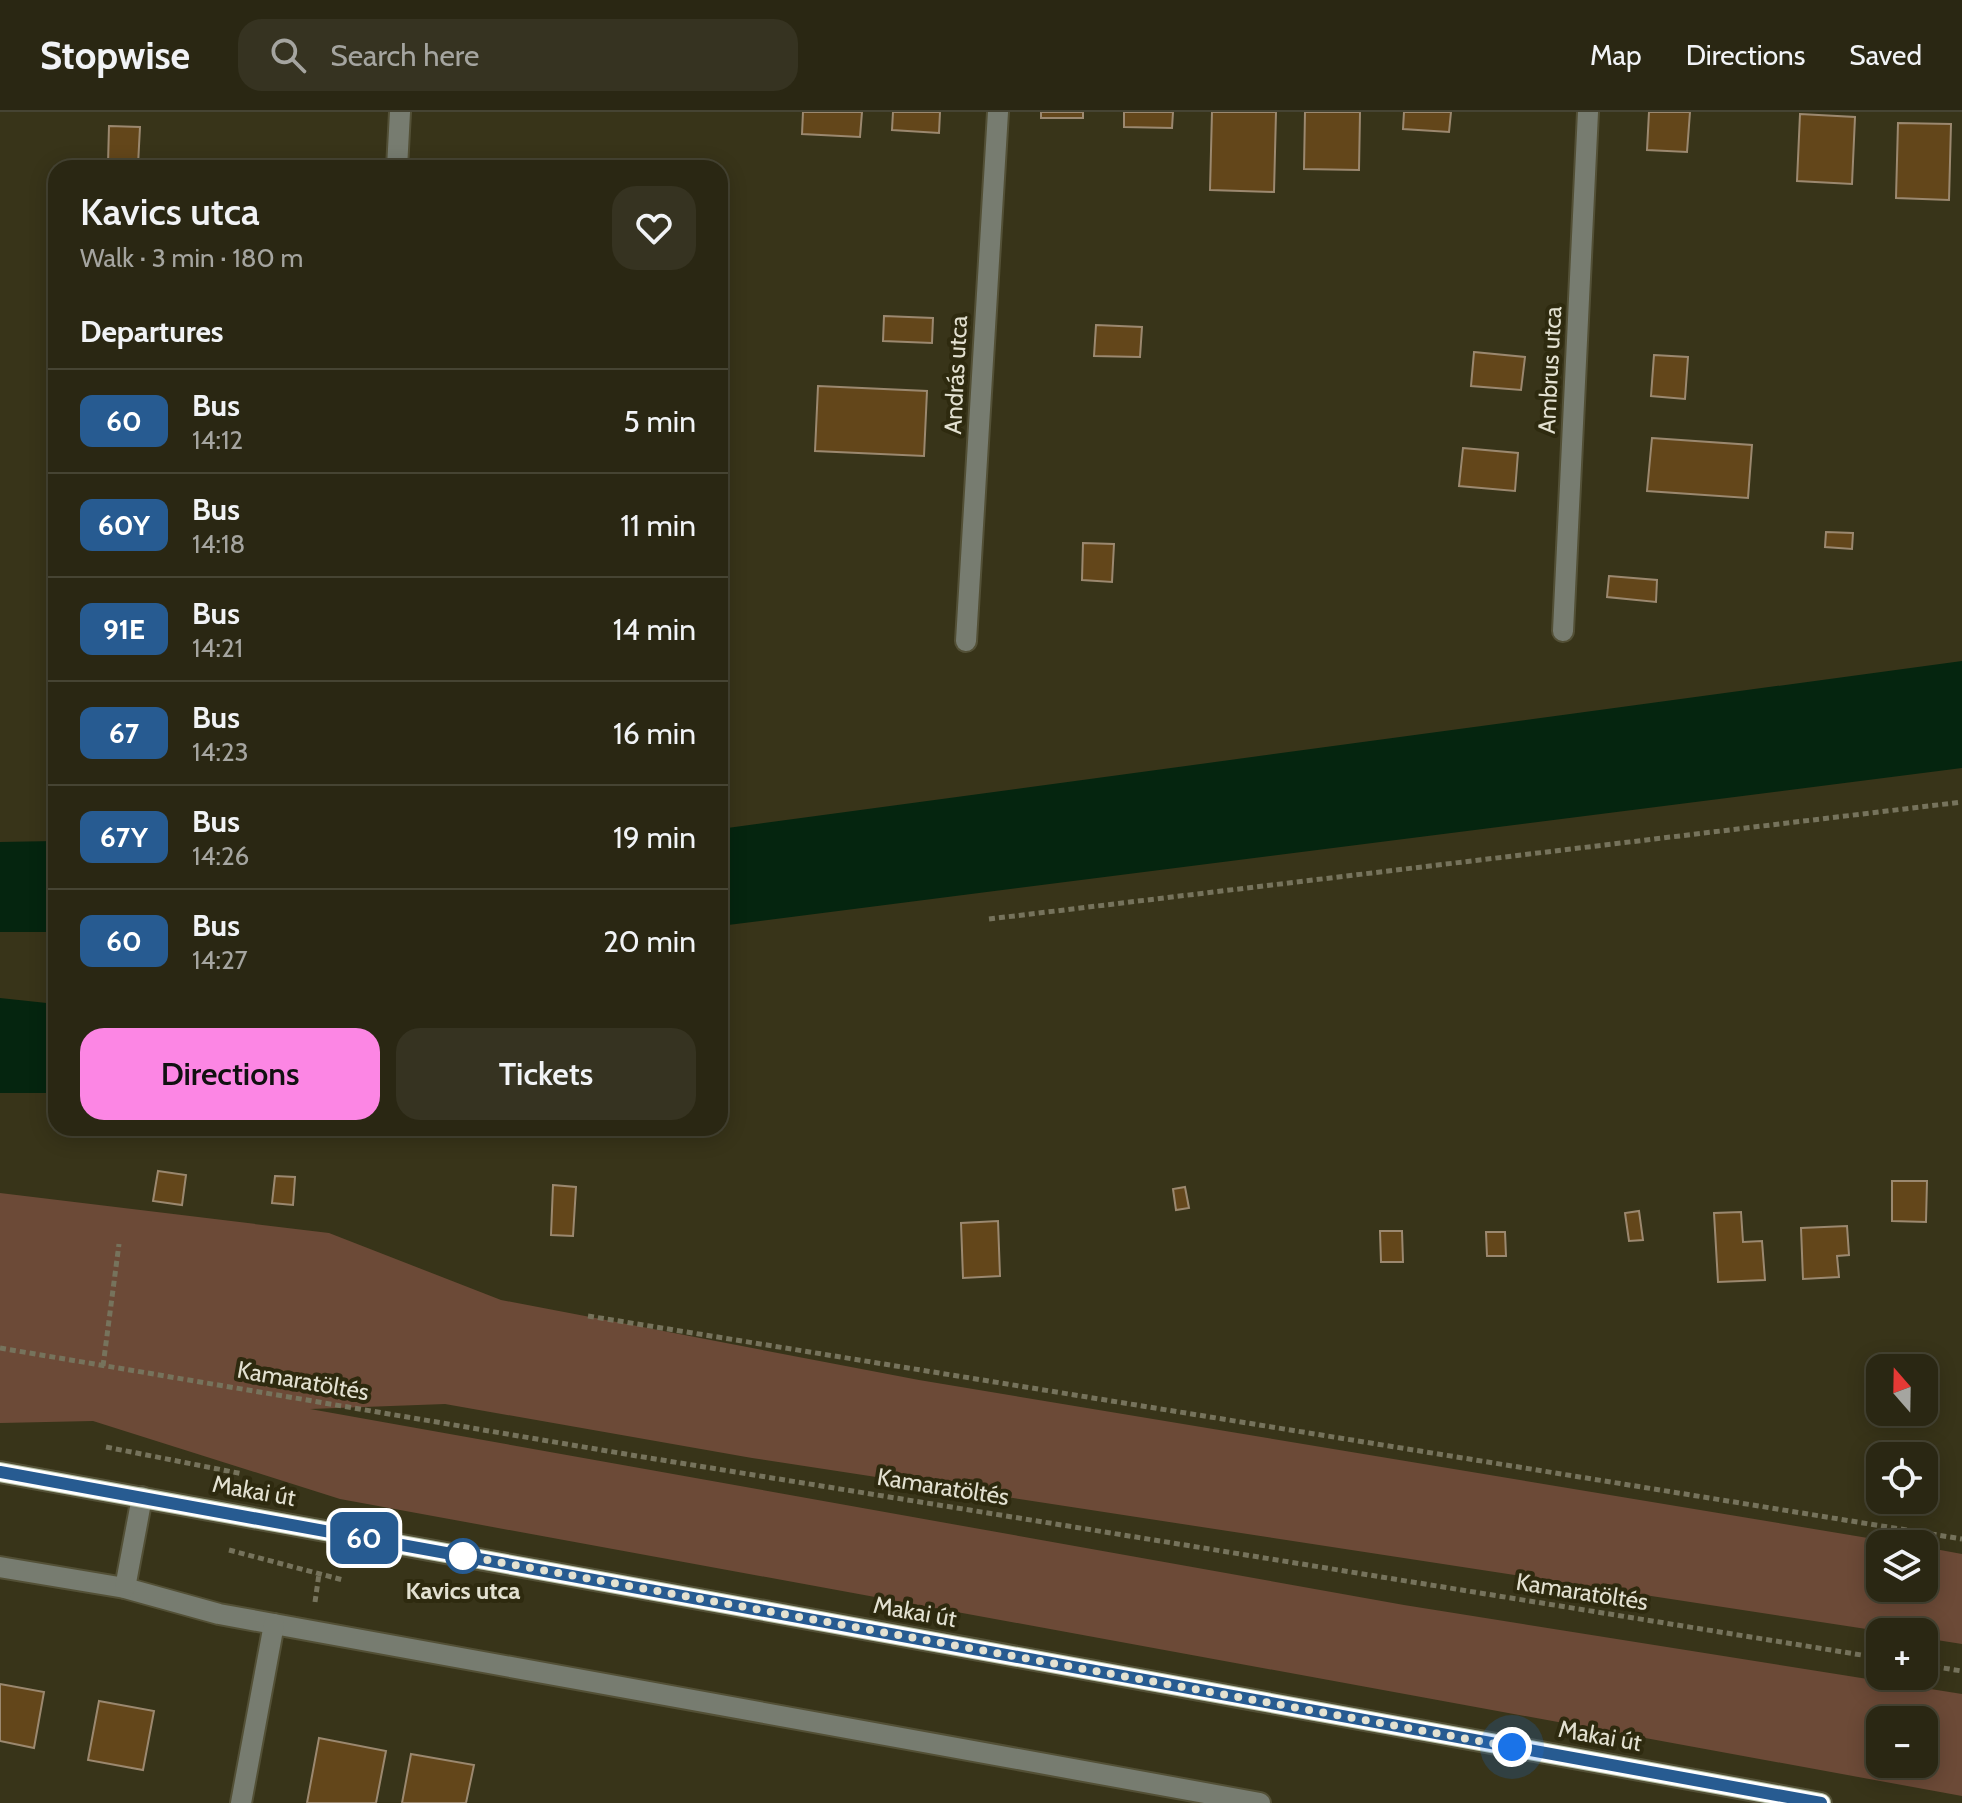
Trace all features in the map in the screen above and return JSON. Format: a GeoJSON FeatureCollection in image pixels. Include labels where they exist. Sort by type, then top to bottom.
{"type":"FeatureCollection","features":[{"type":"Feature","properties":{"kind":"main road","name":"Makai út"},"geometry":{"type":"LineString","coordinates":[[0,1472],[1821,1803]]}},
{"type":"Feature","properties":{"kind":"street"},"geometry":{"type":"LineString","coordinates":[[397,160],[400,112]]}},
{"type":"Feature","properties":{"kind":"street","name":"András utca"},"geometry":{"type":"LineString","coordinates":[[966,641],[998,112]]}},
{"type":"Feature","properties":{"kind":"street","name":"Ambrus utca"},"geometry":{"type":"LineString","coordinates":[[1563,631],[1588,112]]}},
{"type":"Feature","properties":{"kind":"street"},"geometry":{"type":"LineString","coordinates":[[125,1588],[142,1497]]}},
{"type":"Feature","properties":{"kind":"street"},"geometry":{"type":"LineString","coordinates":[[0,1567],[125,1588],[219,1614],[1260,1803]]}},
{"type":"Feature","properties":{"kind":"street"},"geometry":{"type":"LineString","coordinates":[[241,1803],[274,1624]]}},
{"type":"Feature","properties":{"kind":"path"},"geometry":{"type":"LineString","coordinates":[[989,919],[1962,802]]}},
{"type":"Feature","properties":{"kind":"path"},"geometry":{"type":"LineString","coordinates":[[103,1366],[119,1244]]}},
{"type":"Feature","properties":{"kind":"path"},"geometry":{"type":"LineString","coordinates":[[588,1316],[1962,1539]]}},
{"type":"Feature","properties":{"kind":"path","name":"Kamaratöltés"},"geometry":{"type":"LineString","coordinates":[[0,1348],[631,1455],[1866,1656]]}},
{"type":"Feature","properties":{"kind":"path"},"geometry":{"type":"LineString","coordinates":[[106,1447],[243,1474]]}},
{"type":"Feature","properties":{"kind":"path"},"geometry":{"type":"LineString","coordinates":[[229,1550],[343,1580]]}},
{"type":"Feature","properties":{"kind":"path"},"geometry":{"type":"LineString","coordinates":[[1938,1667],[1962,1671]]}},
{"type":"Feature","properties":{"kind":"shaded area"},"geometry":{"type":"Polygon","coordinates":[[[1962,661],[1962,768],[728,925],[728,828],[1962,661]]]}},
{"type":"Feature","properties":{"kind":"shaded area"},"geometry":{"type":"Polygon","coordinates":[[[48,841],[48,932],[0,932],[0,842],[48,841]]]}},
{"type":"Feature","properties":{"kind":"shaded area"},"geometry":{"type":"Polygon","coordinates":[[[0,998],[48,1003],[48,1093],[0,1093],[0,998]]]}},
{"type":"Feature","properties":{"kind":"shaded area"},"geometry":{"type":"Polygon","coordinates":[[[0,1193],[329,1233],[501,1300],[919,1380],[1866,1538],[1866,1602],[1938,1602],[1938,1550],[1962,1554],[1962,1644],[1938,1640],[1938,1618],[1866,1618],[1866,1629],[752,1458],[445,1404],[310,1409],[1404,1605],[1866,1679],[1866,1690],[1937,1690],[1962,1694],[1962,1796],[340,1499],[93,1421],[0,1423],[0,1193]]]}},
{"type":"Feature","properties":{"kind":"building"},"geometry":{"type":"Polygon","coordinates":[[[803,112],[862,112],[860,137],[802,134],[803,112]]]}},
{"type":"Feature","properties":{"kind":"building"},"geometry":{"type":"Polygon","coordinates":[[[893,112],[940,112],[939,133],[892,130],[893,112]]]}},
{"type":"Feature","properties":{"kind":"building"},"geometry":{"type":"Polygon","coordinates":[[[1041,112],[1083,112],[1083,118],[1041,118],[1041,112]]]}},
{"type":"Feature","properties":{"kind":"building"},"geometry":{"type":"Polygon","coordinates":[[[1124,112],[1173,112],[1172,128],[1124,127],[1124,112]]]}},
{"type":"Feature","properties":{"kind":"building"},"geometry":{"type":"Polygon","coordinates":[[[1212,112],[1276,112],[1274,192],[1210,190],[1212,112]]]}},
{"type":"Feature","properties":{"kind":"building"},"geometry":{"type":"Polygon","coordinates":[[[1305,112],[1360,112],[1359,170],[1304,169],[1305,112]]]}},
{"type":"Feature","properties":{"kind":"building"},"geometry":{"type":"Polygon","coordinates":[[[1404,112],[1451,112],[1449,132],[1403,129],[1404,112]]]}},
{"type":"Feature","properties":{"kind":"building"},"geometry":{"type":"Polygon","coordinates":[[[1649,112],[1690,112],[1687,152],[1647,150],[1649,112]]]}},
{"type":"Feature","properties":{"kind":"building"},"geometry":{"type":"Polygon","coordinates":[[[1800,114],[1855,117],[1852,184],[1797,181],[1800,114]]]}},
{"type":"Feature","properties":{"kind":"building"},"geometry":{"type":"Polygon","coordinates":[[[1898,123],[1951,124],[1949,200],[1896,198],[1898,123]]]}},
{"type":"Feature","properties":{"kind":"building"},"geometry":{"type":"Polygon","coordinates":[[[109,126],[140,127],[138,160],[108,160],[109,126]]]}},
{"type":"Feature","properties":{"kind":"building"},"geometry":{"type":"Polygon","coordinates":[[[884,316],[933,318],[932,343],[883,341],[884,316]]]}},
{"type":"Feature","properties":{"kind":"building"},"geometry":{"type":"Polygon","coordinates":[[[1096,325],[1142,327],[1140,357],[1094,356],[1096,325]]]}},
{"type":"Feature","properties":{"kind":"building"},"geometry":{"type":"Polygon","coordinates":[[[1474,352],[1525,357],[1521,390],[1471,386],[1474,352]]]}},
{"type":"Feature","properties":{"kind":"building"},"geometry":{"type":"Polygon","coordinates":[[[1654,355],[1688,357],[1685,399],[1651,396],[1654,355]]]}},
{"type":"Feature","properties":{"kind":"building"},"geometry":{"type":"Polygon","coordinates":[[[818,386],[927,391],[924,456],[815,451],[818,386]]]}},
{"type":"Feature","properties":{"kind":"building"},"geometry":{"type":"Polygon","coordinates":[[[1652,438],[1752,445],[1748,498],[1647,491],[1652,438]]]}},
{"type":"Feature","properties":{"kind":"building"},"geometry":{"type":"Polygon","coordinates":[[[1463,448],[1518,453],[1515,491],[1459,486],[1463,448]]]}},
{"type":"Feature","properties":{"kind":"building"},"geometry":{"type":"Polygon","coordinates":[[[1826,532],[1853,533],[1852,549],[1825,547],[1826,532]]]}},
{"type":"Feature","properties":{"kind":"building"},"geometry":{"type":"Polygon","coordinates":[[[1083,543],[1114,544],[1112,582],[1082,580],[1083,543]]]}},
{"type":"Feature","properties":{"kind":"building"},"geometry":{"type":"Polygon","coordinates":[[[1609,576],[1657,580],[1656,602],[1607,597],[1609,576]]]}},
{"type":"Feature","properties":{"kind":"building"},"geometry":{"type":"Polygon","coordinates":[[[158,1171],[186,1175],[182,1205],[153,1201],[158,1171]]]}},
{"type":"Feature","properties":{"kind":"building"},"geometry":{"type":"Polygon","coordinates":[[[275,1176],[295,1177],[293,1205],[272,1203],[275,1176]]]}},
{"type":"Feature","properties":{"kind":"building"},"geometry":{"type":"Polygon","coordinates":[[[1892,1181],[1927,1181],[1926,1222],[1892,1221],[1892,1181]]]}},
{"type":"Feature","properties":{"kind":"building"},"geometry":{"type":"Polygon","coordinates":[[[553,1185],[576,1187],[573,1236],[551,1235],[553,1185]]]}},
{"type":"Feature","properties":{"kind":"building"},"geometry":{"type":"Polygon","coordinates":[[[1185,1187],[1189,1208],[1176,1210],[1173,1189],[1185,1187]]]}},
{"type":"Feature","properties":{"kind":"building"},"geometry":{"type":"Polygon","coordinates":[[[1639,1211],[1643,1240],[1629,1241],[1625,1213],[1639,1211]]]}},
{"type":"Feature","properties":{"kind":"building"},"geometry":{"type":"Polygon","coordinates":[[[1741,1212],[1743,1242],[1762,1241],[1765,1280],[1718,1282],[1714,1213],[1741,1212]]]}},
{"type":"Feature","properties":{"kind":"building"},"geometry":{"type":"Polygon","coordinates":[[[998,1221],[1000,1276],[963,1278],[961,1223],[998,1221]]]}},
{"type":"Feature","properties":{"kind":"building"},"geometry":{"type":"Polygon","coordinates":[[[1847,1226],[1849,1255],[1837,1256],[1839,1277],[1803,1279],[1801,1228],[1847,1226]]]}},
{"type":"Feature","properties":{"kind":"building"},"geometry":{"type":"Polygon","coordinates":[[[1380,1231],[1402,1231],[1403,1262],[1381,1262],[1380,1231]]]}},
{"type":"Feature","properties":{"kind":"building"},"geometry":{"type":"Polygon","coordinates":[[[1486,1232],[1505,1232],[1506,1256],[1487,1256],[1486,1232]]]}},
{"type":"Feature","properties":{"kind":"building"},"geometry":{"type":"Polygon","coordinates":[[[0,1684],[44,1692],[34,1748],[0,1741],[0,1684]]]}},
{"type":"Feature","properties":{"kind":"building"},"geometry":{"type":"Polygon","coordinates":[[[99,1701],[154,1711],[143,1770],[88,1760],[99,1701]]]}},
{"type":"Feature","properties":{"kind":"building"},"geometry":{"type":"Polygon","coordinates":[[[319,1738],[386,1751],[376,1803],[307,1803],[319,1738]]]}},
{"type":"Feature","properties":{"kind":"building"},"geometry":{"type":"Polygon","coordinates":[[[411,1754],[474,1765],[466,1803],[402,1803],[411,1754]]]}},
{"type":"Feature","properties":{"kind":"bus line","name":"60"},"geometry":{"type":"LineString","coordinates":[[0,1472],[1821,1803]]}},
{"type":"Feature","properties":{"kind":"place","name":"Kavics utca"},"geometry":{"type":"Point","coordinates":[463,1556]}},
{"type":"Feature","properties":{"kind":"route"},"geometry":{"type":"LineString","coordinates":[[463,1556],[454,1554],[1512,1747]]}}]}
